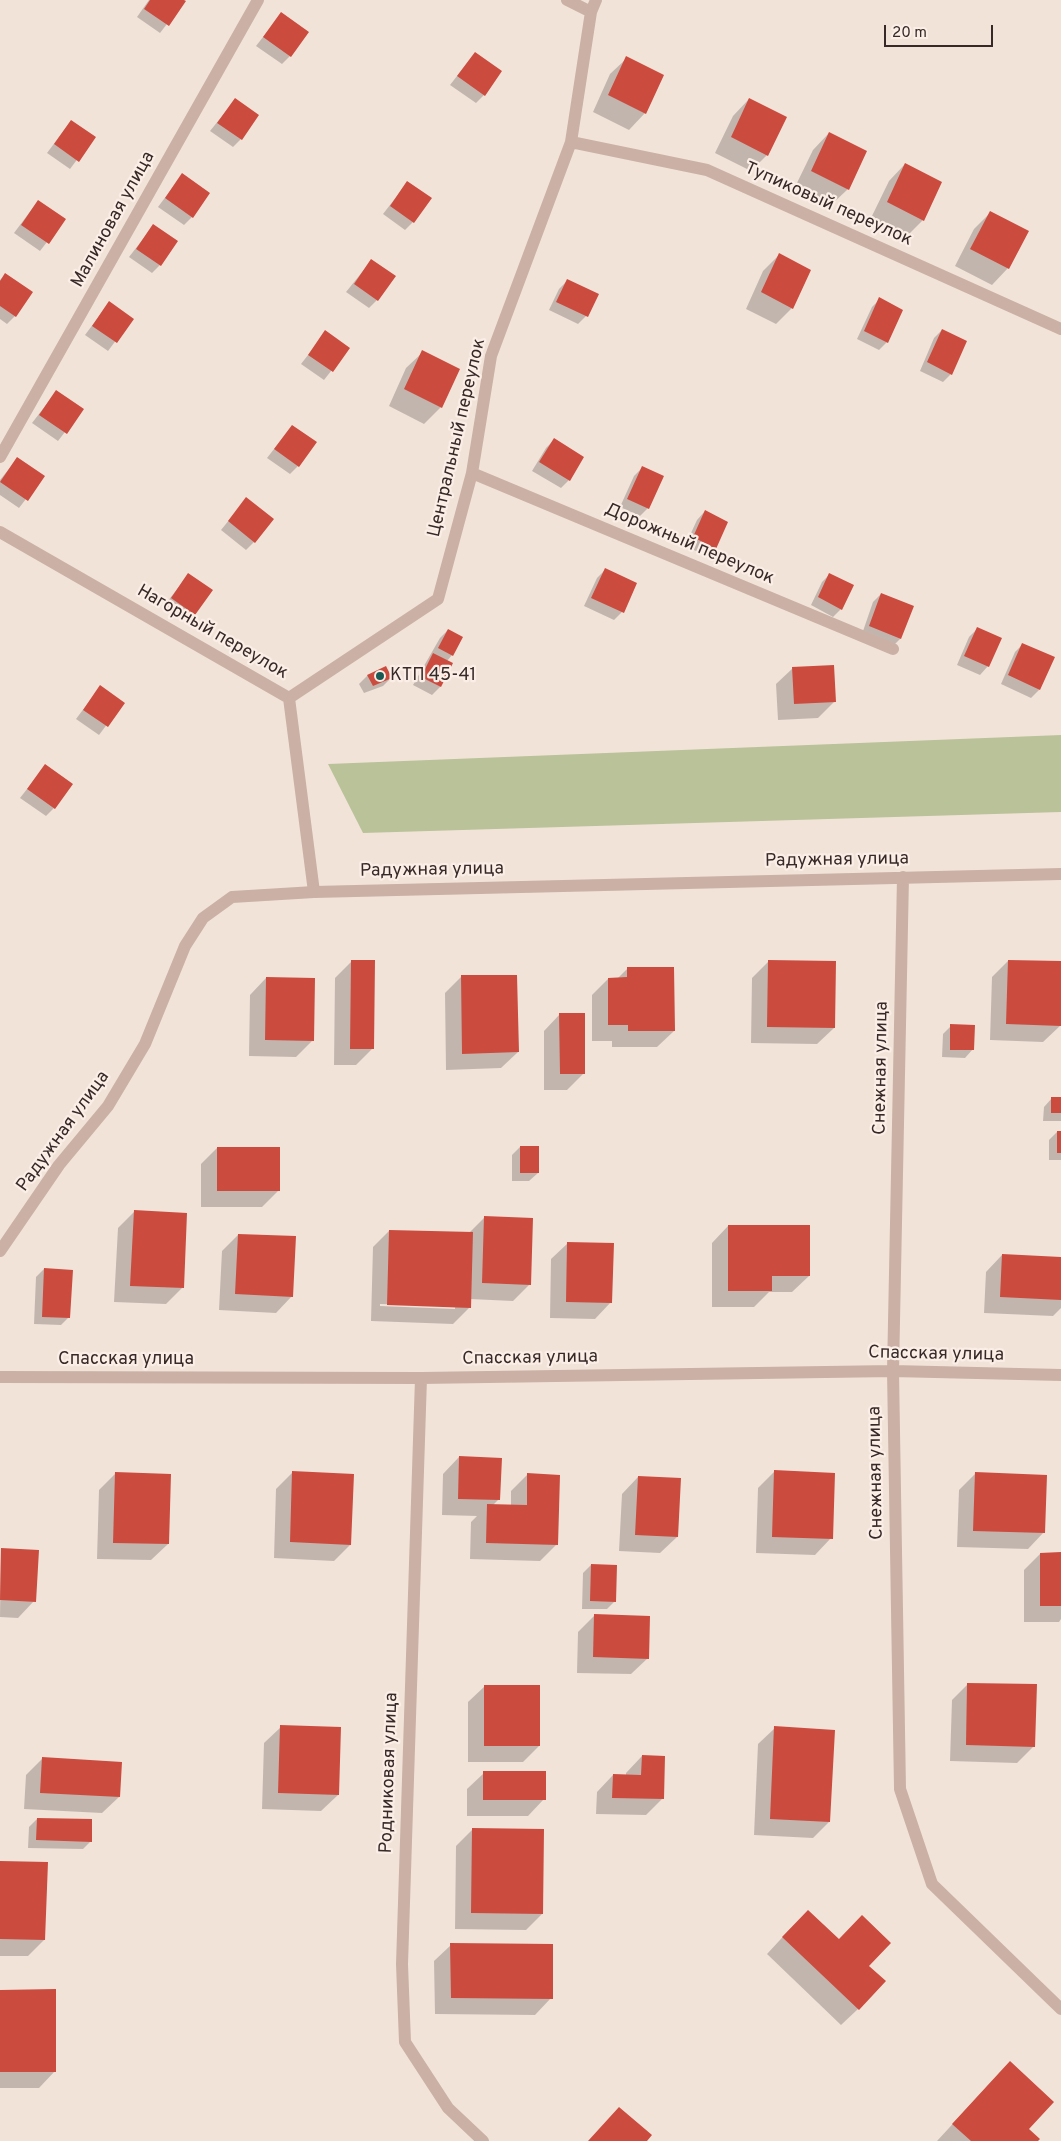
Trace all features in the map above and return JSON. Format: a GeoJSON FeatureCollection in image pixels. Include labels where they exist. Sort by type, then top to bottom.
{"type":"FeatureCollection","features":[{"type":"Feature","properties":{"kind":"street","name":"Малиновая улица"},"geometry":{"type":"LineString","coordinates":[[0,458],[258,0]]}},
{"type":"Feature","properties":{"kind":"street"},"geometry":{"type":"LineString","coordinates":[[568,0],[591,12]]}},
{"type":"Feature","properties":{"kind":"street","name":"Центральный переулок"},"geometry":{"type":"LineString","coordinates":[[289,698],[438,599],[472,473],[491,356],[571,142],[591,12],[596,0]]}},
{"type":"Feature","properties":{"kind":"street","name":"Тупиковый переулок"},"geometry":{"type":"LineString","coordinates":[[571,142],[707,170],[1061,329]]}},
{"type":"Feature","properties":{"kind":"street","name":"Дорожный переулок"},"geometry":{"type":"LineString","coordinates":[[472,473],[893,649]]}},
{"type":"Feature","properties":{"kind":"street","name":"Нагорный переулок"},"geometry":{"type":"LineString","coordinates":[[0,532],[289,698],[314,892]]}},
{"type":"Feature","properties":{"kind":"street","name":"Радужная улица"},"geometry":{"type":"LineString","coordinates":[[0,1251],[59,1165],[108,1106],[145,1044],[185,946],[203,918],[232,898],[314,892],[1061,874]]}},
{"type":"Feature","properties":{"kind":"street","name":"Снежная улица"},"geometry":{"type":"LineString","coordinates":[[903,877],[893,1371],[900,1789],[932,1884],[1061,2009]]}},
{"type":"Feature","properties":{"kind":"street","name":"Спасская улица"},"geometry":{"type":"LineString","coordinates":[[0,1377],[420,1378],[893,1371],[1061,1375]]}},
{"type":"Feature","properties":{"kind":"street","name":"Родниковая улица"},"geometry":{"type":"LineString","coordinates":[[420,1378],[402,1964],[405,2042],[448,2108],[483,2141]]}},
{"type":"Feature","properties":{"kind":"green space"},"geometry":{"type":"Polygon","coordinates":[[[1061,735],[1061,812],[363,833],[328,764],[1061,735]]]}},
{"type":"Feature","properties":{"kind":"building"},"geometry":{"type":"Polygon","coordinates":[[[150,0],[186,1],[169,26],[144,9],[150,0]]]}},
{"type":"Feature","properties":{"kind":"building"},"geometry":{"type":"Polygon","coordinates":[[[281,12],[309,32],[291,57],[263,37],[281,12]]]}},
{"type":"Feature","properties":{"kind":"building"},"geometry":{"type":"Polygon","coordinates":[[[475,52],[502,71],[485,96],[457,76],[475,52]]]}},
{"type":"Feature","properties":{"kind":"building"},"geometry":{"type":"Polygon","coordinates":[[[626,56],[664,75],[646,114],[608,95],[626,56]]]}},
{"type":"Feature","properties":{"kind":"building"},"geometry":{"type":"Polygon","coordinates":[[[235,98],[259,115],[242,140],[217,123],[235,98]]]}},
{"type":"Feature","properties":{"kind":"building"},"geometry":{"type":"Polygon","coordinates":[[[749,98],[787,117],[768,156],[731,137],[749,98]]]}},
{"type":"Feature","properties":{"kind":"building"},"geometry":{"type":"Polygon","coordinates":[[[71,120],[96,137],[79,162],[54,144],[71,120]]]}},
{"type":"Feature","properties":{"kind":"building"},"geometry":{"type":"Polygon","coordinates":[[[829,132],[867,151],[849,190],[811,171],[829,132]]]}},
{"type":"Feature","properties":{"kind":"building"},"geometry":{"type":"Polygon","coordinates":[[[905,163],[942,182],[924,221],[887,202],[905,163]]]}},
{"type":"Feature","properties":{"kind":"building"},"geometry":{"type":"Polygon","coordinates":[[[182,173],[210,193],[193,218],[165,198],[182,173]]]}},
{"type":"Feature","properties":{"kind":"building"},"geometry":{"type":"Polygon","coordinates":[[[407,181],[432,198],[414,223],[390,206],[407,181]]]}},
{"type":"Feature","properties":{"kind":"building"},"geometry":{"type":"Polygon","coordinates":[[[38,200],[66,219],[49,244],[21,225],[38,200]]]}},
{"type":"Feature","properties":{"kind":"building"},"geometry":{"type":"Polygon","coordinates":[[[990,211],[1029,231],[1009,269],[970,249],[990,211]]]}},
{"type":"Feature","properties":{"kind":"building"},"geometry":{"type":"Polygon","coordinates":[[[153,224],[178,241],[161,266],[136,249],[153,224]]]}},
{"type":"Feature","properties":{"kind":"building"},"geometry":{"type":"Polygon","coordinates":[[[779,253],[811,270],[793,309],[761,292],[779,253]]]}},
{"type":"Feature","properties":{"kind":"building"},"geometry":{"type":"Polygon","coordinates":[[[371,259],[396,276],[378,301],[354,284],[371,259]]]}},
{"type":"Feature","properties":{"kind":"building"},"geometry":{"type":"Polygon","coordinates":[[[5,273],[33,292],[16,317],[0,306],[0,281],[5,273]]]}},
{"type":"Feature","properties":{"kind":"building"},"geometry":{"type":"Polygon","coordinates":[[[567,279],[599,294],[588,317],[556,302],[567,279]]]}},
{"type":"Feature","properties":{"kind":"building"},"geometry":{"type":"Polygon","coordinates":[[[879,297],[903,310],[888,343],[864,331],[879,297]]]}},
{"type":"Feature","properties":{"kind":"building"},"geometry":{"type":"Polygon","coordinates":[[[109,301],[134,319],[117,343],[92,326],[109,301]]]}},
{"type":"Feature","properties":{"kind":"building"},"geometry":{"type":"Polygon","coordinates":[[[942,329],[967,341],[952,375],[927,362],[942,329]]]}},
{"type":"Feature","properties":{"kind":"building"},"geometry":{"type":"Polygon","coordinates":[[[325,330],[350,348],[333,372],[308,355],[325,330]]]}},
{"type":"Feature","properties":{"kind":"building"},"geometry":{"type":"Polygon","coordinates":[[[422,350],[460,369],[442,408],[404,389],[422,350]]]}},
{"type":"Feature","properties":{"kind":"building"},"geometry":{"type":"Polygon","coordinates":[[[56,390],[84,409],[67,434],[39,415],[56,390]]]}},
{"type":"Feature","properties":{"kind":"building"},"geometry":{"type":"Polygon","coordinates":[[[292,425],[317,442],[299,467],[274,449],[292,425]]]}},
{"type":"Feature","properties":{"kind":"building"},"geometry":{"type":"Polygon","coordinates":[[[554,438],[584,457],[570,481],[539,462],[554,438]]]}},
{"type":"Feature","properties":{"kind":"building"},"geometry":{"type":"Polygon","coordinates":[[[17,457],[45,476],[28,501],[0,482],[17,457]]]}},
{"type":"Feature","properties":{"kind":"building"},"geometry":{"type":"Polygon","coordinates":[[[642,466],[664,476],[649,509],[627,499],[642,466]]]}},
{"type":"Feature","properties":{"kind":"building"},"geometry":{"type":"Polygon","coordinates":[[[246,497],[274,519],[255,543],[228,521],[246,497]]]}},
{"type":"Feature","properties":{"kind":"building"},"geometry":{"type":"Polygon","coordinates":[[[705,510],[728,522],[716,549],[693,537],[705,510]]]}},
{"type":"Feature","properties":{"kind":"building"},"geometry":{"type":"Polygon","coordinates":[[[605,568],[637,583],[624,613],[591,598],[605,568]]]}},
{"type":"Feature","properties":{"kind":"building"},"geometry":{"type":"Polygon","coordinates":[[[188,573],[213,590],[195,615],[171,598],[188,573]]]}},
{"type":"Feature","properties":{"kind":"building"},"geometry":{"type":"Polygon","coordinates":[[[829,573],[854,585],[842,610],[818,597],[829,573]]]}},
{"type":"Feature","properties":{"kind":"building"},"geometry":{"type":"Polygon","coordinates":[[[881,593],[914,606],[901,639],[869,626],[881,593]]]}},
{"type":"Feature","properties":{"kind":"building"},"geometry":{"type":"Polygon","coordinates":[[[977,627],[1002,638],[989,667],[964,656],[977,627]]]}},
{"type":"Feature","properties":{"kind":"building"},"geometry":{"type":"Polygon","coordinates":[[[448,629],[463,637],[453,656],[438,648],[448,629]]]}},
{"type":"Feature","properties":{"kind":"building"},"geometry":{"type":"Polygon","coordinates":[[[1022,643],[1055,657],[1040,690],[1008,675],[1022,643]]]}},
{"type":"Feature","properties":{"kind":"building"},"geometry":{"type":"Polygon","coordinates":[[[433,653],[453,663],[441,687],[421,677],[433,653]]]}},
{"type":"Feature","properties":{"kind":"building"},"geometry":{"type":"Polygon","coordinates":[[[834,665],[836,702],[794,704],[792,667],[834,665]]]}},
{"type":"Feature","properties":{"kind":"building","name":"КТП 45-41"},"geometry":{"type":"Polygon","coordinates":[[[386,666],[392,678],[373,686],[367,675],[386,666]]]}},
{"type":"Feature","properties":{"kind":"building"},"geometry":{"type":"Polygon","coordinates":[[[100,685],[125,703],[108,727],[83,710],[100,685]]]}},
{"type":"Feature","properties":{"kind":"building"},"geometry":{"type":"Polygon","coordinates":[[[45,764],[73,784],[55,809],[27,789],[45,764]]]}},
{"type":"Feature","properties":{"kind":"building"},"geometry":{"type":"Polygon","coordinates":[[[351,960],[375,960],[374,1049],[350,1049],[351,960]]]}},
{"type":"Feature","properties":{"kind":"building"},"geometry":{"type":"Polygon","coordinates":[[[768,960],[836,961],[835,1028],[767,1027],[768,960]]]}},
{"type":"Feature","properties":{"kind":"building"},"geometry":{"type":"Polygon","coordinates":[[[1008,960],[1061,961],[1061,1026],[1006,1024],[1008,960]]]}},
{"type":"Feature","properties":{"kind":"building"},"geometry":{"type":"Polygon","coordinates":[[[627,967],[674,967],[675,1031],[628,1031],[628,1025],[608,1025],[608,978],[627,977],[627,967]]]}},
{"type":"Feature","properties":{"kind":"building"},"geometry":{"type":"Polygon","coordinates":[[[461,975],[517,975],[519,1052],[462,1054],[461,975]]]}},
{"type":"Feature","properties":{"kind":"building"},"geometry":{"type":"Polygon","coordinates":[[[266,977],[315,978],[314,1041],[265,1040],[266,977]]]}},
{"type":"Feature","properties":{"kind":"building"},"geometry":{"type":"Polygon","coordinates":[[[559,1013],[585,1013],[585,1074],[560,1074],[559,1013]]]}},
{"type":"Feature","properties":{"kind":"building"},"geometry":{"type":"Polygon","coordinates":[[[950,1024],[975,1025],[974,1050],[950,1050],[950,1024]]]}},
{"type":"Feature","properties":{"kind":"building"},"geometry":{"type":"Polygon","coordinates":[[[1051,1097],[1061,1097],[1061,1113],[1051,1113],[1051,1097]]]}},
{"type":"Feature","properties":{"kind":"building"},"geometry":{"type":"Polygon","coordinates":[[[1057,1131],[1061,1131],[1061,1153],[1057,1153],[1057,1131]]]}},
{"type":"Feature","properties":{"kind":"building"},"geometry":{"type":"Polygon","coordinates":[[[520,1146],[539,1146],[539,1173],[520,1173],[520,1146]]]}},
{"type":"Feature","properties":{"kind":"building"},"geometry":{"type":"Polygon","coordinates":[[[217,1147],[280,1147],[280,1191],[217,1191],[217,1147]]]}},
{"type":"Feature","properties":{"kind":"building"},"geometry":{"type":"Polygon","coordinates":[[[134,1210],[187,1213],[184,1288],[130,1286],[134,1210]]]}},
{"type":"Feature","properties":{"kind":"building"},"geometry":{"type":"Polygon","coordinates":[[[484,1216],[533,1218],[531,1285],[482,1283],[484,1216]]]}},
{"type":"Feature","properties":{"kind":"building"},"geometry":{"type":"Polygon","coordinates":[[[728,1225],[810,1225],[810,1276],[772,1276],[772,1291],[728,1291],[728,1225]]]}},
{"type":"Feature","properties":{"kind":"building"},"geometry":{"type":"Polygon","coordinates":[[[389,1230],[473,1232],[471,1308],[387,1305],[389,1230]]]}},
{"type":"Feature","properties":{"kind":"building"},"geometry":{"type":"Polygon","coordinates":[[[238,1234],[296,1236],[293,1297],[235,1294],[238,1234]]]}},
{"type":"Feature","properties":{"kind":"building"},"geometry":{"type":"Polygon","coordinates":[[[567,1242],[614,1243],[612,1303],[566,1302],[567,1242]]]}},
{"type":"Feature","properties":{"kind":"building"},"geometry":{"type":"Polygon","coordinates":[[[1002,1254],[1061,1257],[1061,1300],[1000,1297],[1002,1254]]]}},
{"type":"Feature","properties":{"kind":"building"},"geometry":{"type":"Polygon","coordinates":[[[44,1268],[73,1270],[70,1318],[42,1317],[44,1268]]]}},
{"type":"Feature","properties":{"kind":"building"},"geometry":{"type":"Polygon","coordinates":[[[459,1456],[502,1458],[500,1500],[458,1499],[459,1456]]]}},
{"type":"Feature","properties":{"kind":"building"},"geometry":{"type":"Polygon","coordinates":[[[774,1470],[835,1473],[833,1539],[772,1537],[774,1470]]]}},
{"type":"Feature","properties":{"kind":"building"},"geometry":{"type":"Polygon","coordinates":[[[292,1471],[354,1474],[351,1545],[290,1542],[292,1471]]]}},
{"type":"Feature","properties":{"kind":"building"},"geometry":{"type":"Polygon","coordinates":[[[115,1472],[171,1474],[169,1544],[113,1543],[115,1472]]]}},
{"type":"Feature","properties":{"kind":"building"},"geometry":{"type":"Polygon","coordinates":[[[975,1472],[1047,1475],[1045,1533],[973,1531],[975,1472]]]}},
{"type":"Feature","properties":{"kind":"building"},"geometry":{"type":"Polygon","coordinates":[[[527,1473],[560,1475],[558,1545],[486,1543],[487,1504],[527,1505],[527,1473]]]}},
{"type":"Feature","properties":{"kind":"building"},"geometry":{"type":"Polygon","coordinates":[[[638,1476],[681,1478],[678,1537],[635,1535],[638,1476]]]}},
{"type":"Feature","properties":{"kind":"building"},"geometry":{"type":"Polygon","coordinates":[[[1,1548],[39,1550],[36,1602],[0,1600],[1,1548]]]}},
{"type":"Feature","properties":{"kind":"building"},"geometry":{"type":"Polygon","coordinates":[[[1061,1552],[1061,1606],[1040,1606],[1040,1553],[1061,1552]]]}},
{"type":"Feature","properties":{"kind":"building"},"geometry":{"type":"Polygon","coordinates":[[[591,1564],[617,1565],[616,1602],[590,1601],[591,1564]]]}},
{"type":"Feature","properties":{"kind":"building"},"geometry":{"type":"Polygon","coordinates":[[[594,1614],[650,1616],[649,1659],[593,1657],[594,1614]]]}},
{"type":"Feature","properties":{"kind":"building"},"geometry":{"type":"Polygon","coordinates":[[[967,1683],[1037,1684],[1035,1747],[966,1745],[967,1683]]]}},
{"type":"Feature","properties":{"kind":"building"},"geometry":{"type":"Polygon","coordinates":[[[484,1685],[540,1685],[540,1746],[484,1746],[484,1685]]]}},
{"type":"Feature","properties":{"kind":"building"},"geometry":{"type":"Polygon","coordinates":[[[280,1725],[341,1727],[339,1795],[278,1793],[280,1725]]]}},
{"type":"Feature","properties":{"kind":"building"},"geometry":{"type":"Polygon","coordinates":[[[774,1726],[835,1730],[830,1822],[770,1819],[774,1726]]]}},
{"type":"Feature","properties":{"kind":"building"},"geometry":{"type":"Polygon","coordinates":[[[642,1755],[665,1756],[664,1799],[612,1798],[613,1774],[641,1775],[642,1755]]]}},
{"type":"Feature","properties":{"kind":"building"},"geometry":{"type":"Polygon","coordinates":[[[42,1757],[122,1762],[120,1797],[40,1793],[42,1757]]]}},
{"type":"Feature","properties":{"kind":"building"},"geometry":{"type":"Polygon","coordinates":[[[483,1771],[546,1771],[546,1800],[483,1800],[483,1771]]]}},
{"type":"Feature","properties":{"kind":"building"},"geometry":{"type":"Polygon","coordinates":[[[37,1818],[92,1819],[92,1842],[36,1840],[37,1818]]]}},
{"type":"Feature","properties":{"kind":"building"},"geometry":{"type":"Polygon","coordinates":[[[472,1828],[544,1829],[543,1914],[471,1913],[472,1828]]]}},
{"type":"Feature","properties":{"kind":"building"},"geometry":{"type":"Polygon","coordinates":[[[0,1861],[48,1862],[45,1940],[0,1939],[0,1861]]]}},
{"type":"Feature","properties":{"kind":"building"},"geometry":{"type":"Polygon","coordinates":[[[808,1910],[839,1939],[862,1915],[891,1943],[869,1966],[886,1981],[859,2010],[782,1937],[808,1910]]]}},
{"type":"Feature","properties":{"kind":"building"},"geometry":{"type":"Polygon","coordinates":[[[450,1943],[553,1944],[553,1999],[451,1998],[450,1943]]]}},
{"type":"Feature","properties":{"kind":"building"},"geometry":{"type":"Polygon","coordinates":[[[56,1989],[56,2072],[0,2072],[0,1990],[56,1989]]]}},
{"type":"Feature","properties":{"kind":"building"},"geometry":{"type":"Polygon","coordinates":[[[1010,2061],[1054,2102],[1029,2129],[1040,2139],[1038,2141],[971,2141],[952,2124],[1010,2061]]]}},
{"type":"Feature","properties":{"kind":"building"},"geometry":{"type":"Polygon","coordinates":[[[619,2107],[652,2135],[647,2141],[588,2141],[619,2107]]]}},
{"type":"Feature","properties":{"kind":"place","name":"КТП 45-41"},"geometry":{"type":"Point","coordinates":[380,676]}}]}
